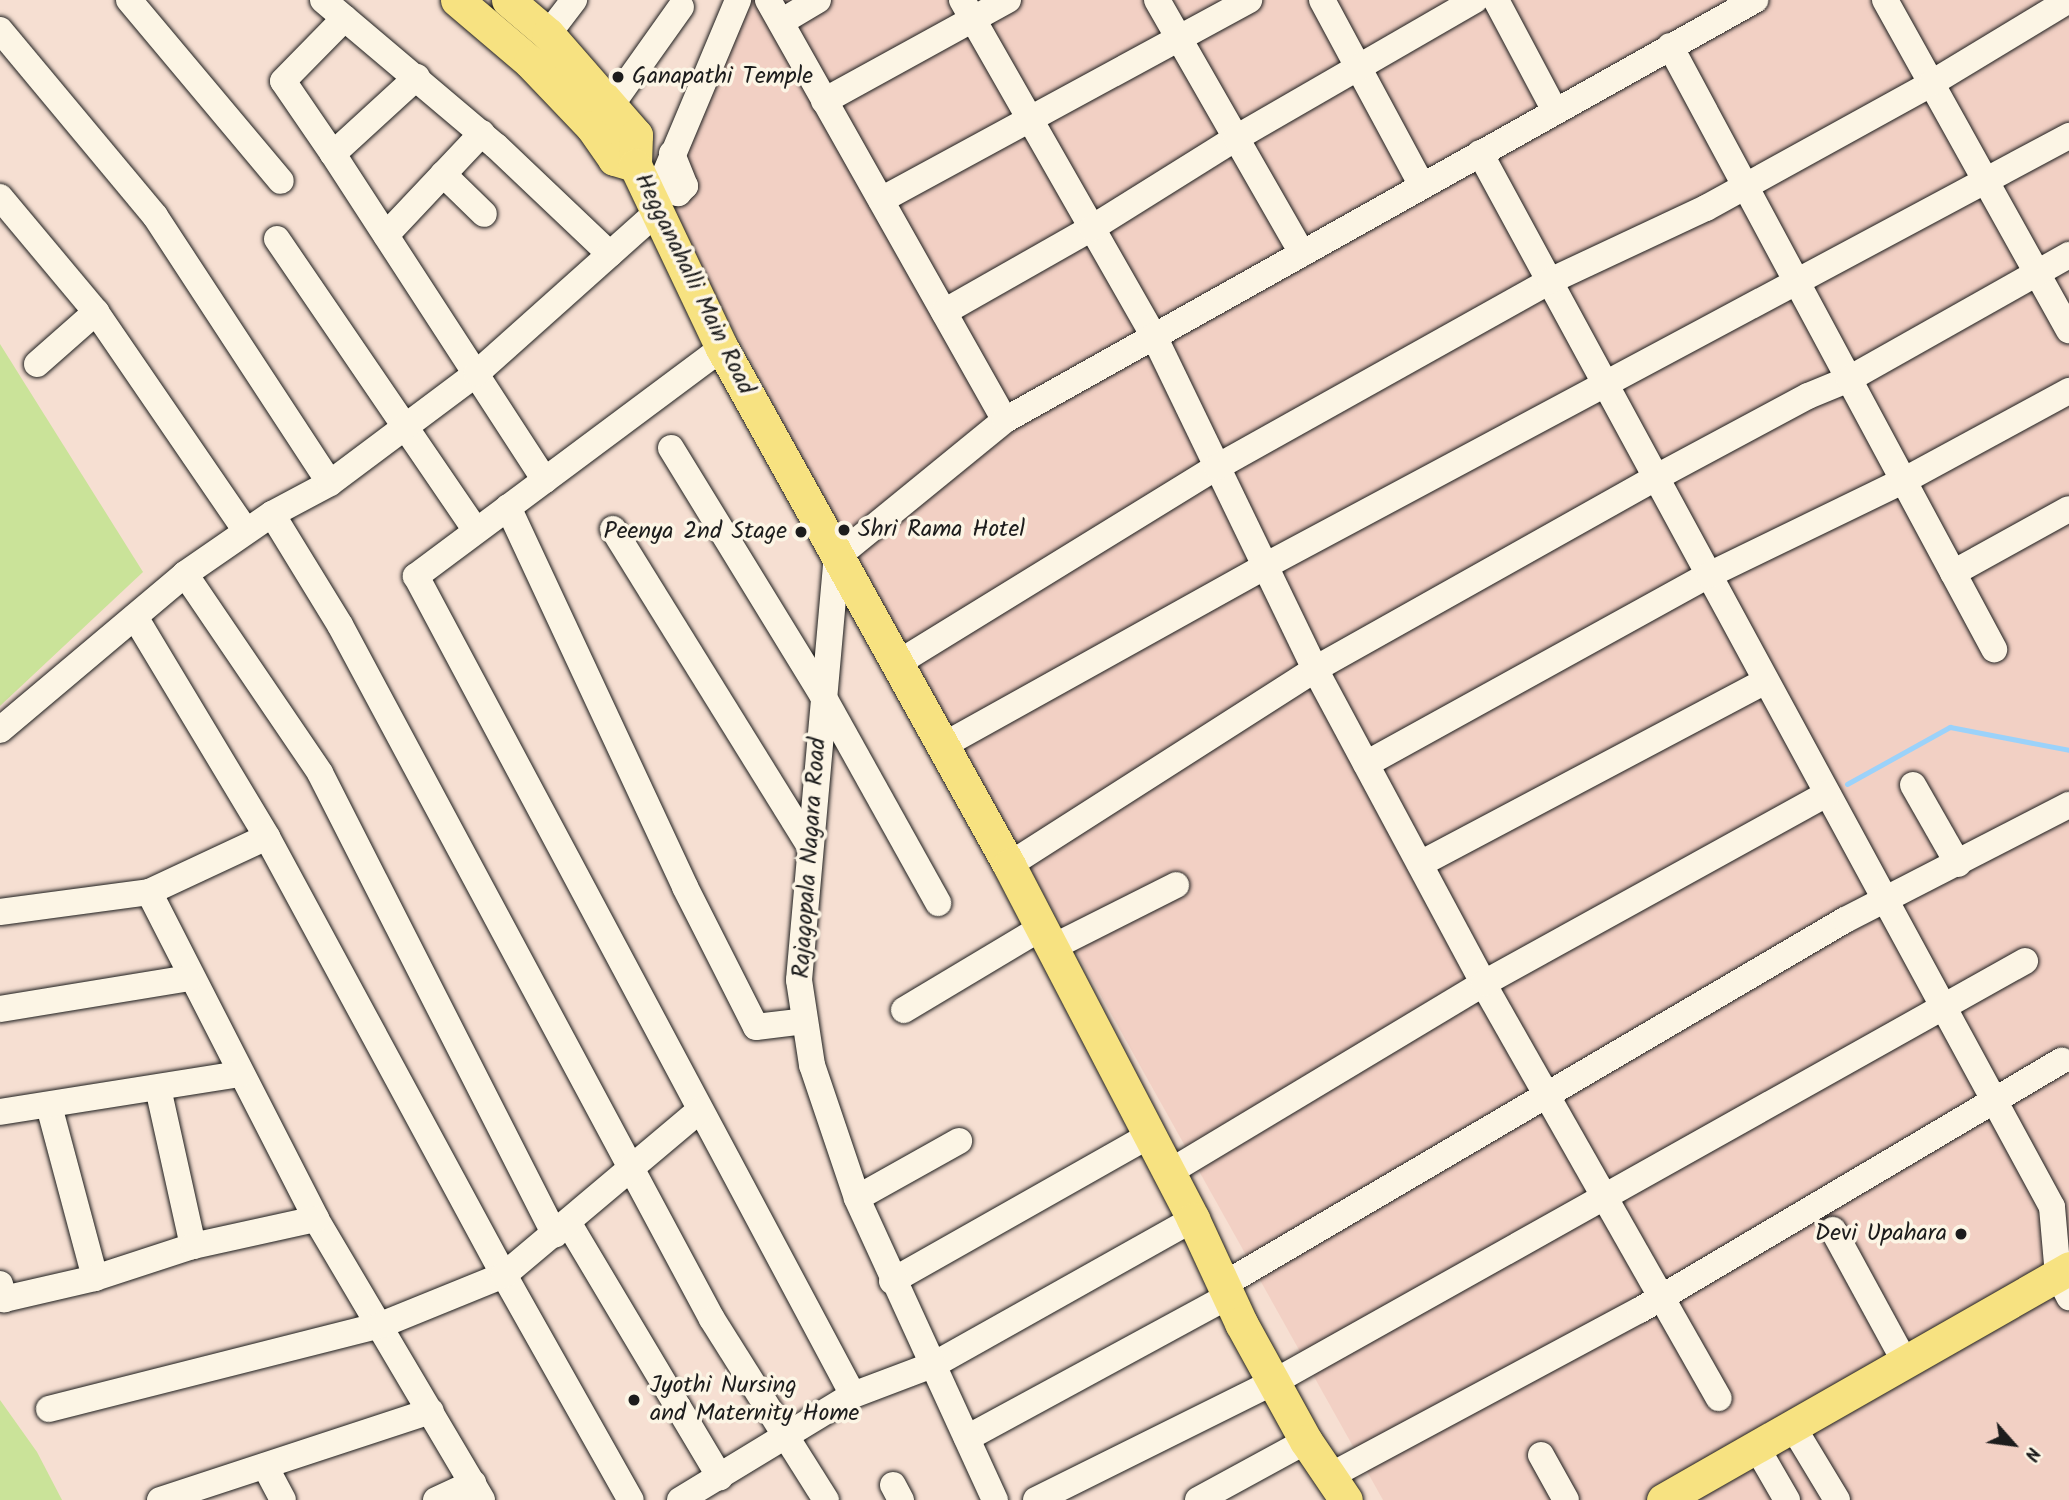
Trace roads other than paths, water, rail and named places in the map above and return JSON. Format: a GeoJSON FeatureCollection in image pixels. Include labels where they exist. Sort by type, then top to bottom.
{"type":"FeatureCollection","features":[{"type":"Feature","properties":{"kind":"main road"},"geometry":{"type":"LineString","coordinates":[[457,0],[530,62],[592,127],[614,159],[657,196]]}},
{"type":"Feature","properties":{"kind":"main road","name":"Hegganahalli Main Road"},"geometry":{"type":"LineString","coordinates":[[508,0],[548,34],[612,104],[636,135],[657,196],[722,348],[1009,865],[1147,1137],[1193,1219],[1225,1291],[1273,1382],[1306,1441],[1338,1488]]}},
{"type":"Feature","properties":{"kind":"main road"},"geometry":{"type":"LineString","coordinates":[[1663,1500],[1905,1362],[2065,1280]]}},
{"type":"Feature","properties":{"kind":"street"},"geometry":{"type":"LineString","coordinates":[[129,0],[281,181]]}},
{"type":"Feature","properties":{"kind":"street"},"geometry":{"type":"LineString","coordinates":[[323,0],[482,133],[610,254]]}},
{"type":"Feature","properties":{"kind":"street"},"geometry":{"type":"LineString","coordinates":[[548,34],[574,0]]}},
{"type":"Feature","properties":{"kind":"street"},"geometry":{"type":"LineString","coordinates":[[0,730],[185,573],[272,514],[330,483],[477,373],[610,254],[657,196],[672,154],[738,0]]}},
{"type":"Feature","properties":{"kind":"street"},"geometry":{"type":"LineString","coordinates":[[818,0],[774,11],[1005,420]]}},
{"type":"Feature","properties":{"kind":"street"},"geometry":{"type":"LineString","coordinates":[[824,101],[967,10],[1008,0]]}},
{"type":"Feature","properties":{"kind":"street"},"geometry":{"type":"LineString","coordinates":[[1157,0],[1302,253]]}},
{"type":"Feature","properties":{"kind":"street"},"geometry":{"type":"LineString","coordinates":[[881,200],[1176,37],[1249,0]]}},
{"type":"Feature","properties":{"kind":"street"},"geometry":{"type":"LineString","coordinates":[[1322,0],[1421,184]]}},
{"type":"Feature","properties":{"kind":"street"},"geometry":{"type":"LineString","coordinates":[[944,312],[1093,229],[1236,138],[1475,0]]}},
{"type":"Feature","properties":{"kind":"street"},"geometry":{"type":"LineString","coordinates":[[1496,0],[1555,111]]}},
{"type":"Feature","properties":{"kind":"street"},"geometry":{"type":"LineString","coordinates":[[837,557],[1005,420],[1421,184],[1755,0]]}},
{"type":"Feature","properties":{"kind":"street"},"geometry":{"type":"LineString","coordinates":[[1885,0],[2069,330]]}},
{"type":"Feature","properties":{"kind":"street"},"geometry":{"type":"LineString","coordinates":[[898,663],[1217,467],[1550,281],[1747,185],[1931,83],[2069,0]]}},
{"type":"Feature","properties":{"kind":"street"},"geometry":{"type":"LineString","coordinates":[[612,104],[681,7]]}},
{"type":"Feature","properties":{"kind":"street"},"geometry":{"type":"LineString","coordinates":[[967,10],[1154,336],[1315,669],[1484,983],[1718,1398]]}},
{"type":"Feature","properties":{"kind":"street"},"geometry":{"type":"LineString","coordinates":[[345,18],[283,81],[545,480]]}},
{"type":"Feature","properties":{"kind":"street"},"geometry":{"type":"LineString","coordinates":[[0,30],[155,216],[330,483]]}},
{"type":"Feature","properties":{"kind":"street"},"geometry":{"type":"LineString","coordinates":[[1670,46],[1994,649]]}},
{"type":"Feature","properties":{"kind":"street"},"geometry":{"type":"LineString","coordinates":[[333,154],[417,78]]}},
{"type":"Feature","properties":{"kind":"street"},"geometry":{"type":"LineString","coordinates":[[386,235],[482,133]]}},
{"type":"Feature","properties":{"kind":"street"},"geometry":{"type":"LineString","coordinates":[[944,745],[1265,566],[1604,382],[2069,136]]}},
{"type":"Feature","properties":{"kind":"street"},"geometry":{"type":"LineString","coordinates":[[1480,153],[1942,1006],[1994,1099],[2061,1202],[2065,1280]]}},
{"type":"Feature","properties":{"kind":"street"},"geometry":{"type":"LineString","coordinates":[[443,174],[484,214]]}},
{"type":"Feature","properties":{"kind":"street"},"geometry":{"type":"LineString","coordinates":[[0,197],[96,312],[246,531]]}},
{"type":"Feature","properties":{"kind":"street"},"geometry":{"type":"LineString","coordinates":[[277,239],[476,531]]}},
{"type":"Feature","properties":{"kind":"street"},"geometry":{"type":"LineString","coordinates":[[1009,865],[1315,669],[1655,478],[1808,396],[1849,379],[2069,255]]}},
{"type":"Feature","properties":{"kind":"street"},"geometry":{"type":"LineString","coordinates":[[37,364],[96,312]]}},
{"type":"Feature","properties":{"kind":"street"},"geometry":{"type":"LineString","coordinates":[[722,348],[415,576],[853,1395]]}},
{"type":"Feature","properties":{"kind":"street"},"geometry":{"type":"LineString","coordinates":[[1366,764],[1709,575],[1903,481],[2069,391]]}},
{"type":"Feature","properties":{"kind":"street"},"geometry":{"type":"LineString","coordinates":[[671,448],[824,696],[938,903]]}},
{"type":"Feature","properties":{"kind":"street"},"geometry":{"type":"LineString","coordinates":[[508,507],[685,887],[756,1027],[805,1021]]}},
{"type":"Feature","properties":{"kind":"street"},"geometry":{"type":"LineString","coordinates":[[1953,573],[2069,509]]}},
{"type":"Feature","properties":{"kind":"street"},"geometry":{"type":"LineString","coordinates":[[272,514],[340,625],[712,1319],[826,1500]]}},
{"type":"Feature","properties":{"kind":"street"},"geometry":{"type":"LineString","coordinates":[[613,529],[808,844]]}},
{"type":"Feature","properties":{"kind":"street","name":"Rajagopala Nagara Road"},"geometry":{"type":"LineString","coordinates":[[837,557],[808,844],[799,980],[812,1065],[857,1198],[892,1281],[935,1364],[995,1500]]}},
{"type":"Feature","properties":{"kind":"street"},"geometry":{"type":"LineString","coordinates":[[185,573],[320,773],[562,1230],[710,1490]]}},
{"type":"Feature","properties":{"kind":"street"},"geometry":{"type":"LineString","coordinates":[[135,617],[267,837],[504,1275],[631,1500]]}},
{"type":"Feature","properties":{"kind":"street"},"geometry":{"type":"LineString","coordinates":[[1420,864],[1766,681]]}},
{"type":"Feature","properties":{"kind":"street"},"geometry":{"type":"LineString","coordinates":[[1913,785],[1958,864]]}},
{"type":"Feature","properties":{"kind":"street"},"geometry":{"type":"LineString","coordinates":[[1168,1173],[1484,983],[1828,794]]}},
{"type":"Feature","properties":{"kind":"street"},"geometry":{"type":"LineString","coordinates":[[967,1438],[1225,1291],[1546,1094],[1845,920],[1886,902],[2069,805]]}},
{"type":"Feature","properties":{"kind":"street"},"geometry":{"type":"LineString","coordinates":[[0,912],[149,892],[267,837]]}},
{"type":"Feature","properties":{"kind":"street"},"geometry":{"type":"LineString","coordinates":[[904,1010],[1046,938],[1176,885]]}},
{"type":"Feature","properties":{"kind":"street"},"geometry":{"type":"LineString","coordinates":[[149,892],[189,978],[316,1219],[478,1491],[436,1500]]}},
{"type":"Feature","properties":{"kind":"street"},"geometry":{"type":"LineString","coordinates":[[1036,1500],[1273,1382],[2025,961]]}},
{"type":"Feature","properties":{"kind":"street"},"geometry":{"type":"LineString","coordinates":[[0,1009],[189,978]]}},
{"type":"Feature","properties":{"kind":"street"},"geometry":{"type":"LineString","coordinates":[[1338,1488],[2062,1060]]}},
{"type":"Feature","properties":{"kind":"street"},"geometry":{"type":"LineString","coordinates":[[0,1112],[49,1107],[240,1074]]}},
{"type":"Feature","properties":{"kind":"street"},"geometry":{"type":"LineString","coordinates":[[158,1088],[193,1245]]}},
{"type":"Feature","properties":{"kind":"street"},"geometry":{"type":"LineString","coordinates":[[49,1107],[95,1278]]}},
{"type":"Feature","properties":{"kind":"street"},"geometry":{"type":"LineString","coordinates":[[49,1409],[381,1325],[504,1275],[562,1230],[700,1110]]}},
{"type":"Feature","properties":{"kind":"street"},"geometry":{"type":"LineString","coordinates":[[892,1281],[1147,1137]]}},
{"type":"Feature","properties":{"kind":"street"},"geometry":{"type":"LineString","coordinates":[[857,1198],[959,1141]]}},
{"type":"Feature","properties":{"kind":"street"},"geometry":{"type":"LineString","coordinates":[[0,1284],[4,1299],[95,1278],[193,1245],[316,1219]]}},
{"type":"Feature","properties":{"kind":"street"},"geometry":{"type":"LineString","coordinates":[[680,1500],[710,1490],[790,1443],[853,1395],[935,1364],[1193,1219]]}},
{"type":"Feature","properties":{"kind":"street"},"geometry":{"type":"LineString","coordinates":[[1833,1230],[1905,1362]]}},
{"type":"Feature","properties":{"kind":"street"},"geometry":{"type":"LineString","coordinates":[[175,1497],[431,1411]]}},
{"type":"Feature","properties":{"kind":"street"},"geometry":{"type":"LineString","coordinates":[[1757,1448],[1787,1499],[1831,1490],[1793,1427]]}},
{"type":"Feature","properties":{"kind":"street"},"geometry":{"type":"LineString","coordinates":[[1198,1500],[1306,1441]]}},
{"type":"Feature","properties":{"kind":"street"},"geometry":{"type":"LineString","coordinates":[[1541,1455],[1566,1500]]}},
{"type":"Feature","properties":{"kind":"street"},"geometry":{"type":"LineString","coordinates":[[265,1466],[283,1500]]}},
{"type":"Feature","properties":{"kind":"waterway"},"geometry":{"type":"LineString","coordinates":[[1847,784],[1950,727],[2069,750]]}},
{"type":"Feature","properties":{"kind":"place","name":"Ganapathi Temple"},"geometry":{"type":"Point","coordinates":[618,77]}},
{"type":"Feature","properties":{"kind":"place","name":"Shri Rama Hotel"},"geometry":{"type":"Point","coordinates":[844,530]}},
{"type":"Feature","properties":{"kind":"place","name":"Peenya 2nd Stage"},"geometry":{"type":"Point","coordinates":[801,532]}},
{"type":"Feature","properties":{"kind":"place","name":"Devi Upahara"},"geometry":{"type":"Point","coordinates":[1961,1234]}},
{"type":"Feature","properties":{"kind":"place","name":"Jyothi Nursing and Maternity Home"},"geometry":{"type":"Point","coordinates":[634,1400]}}]}
